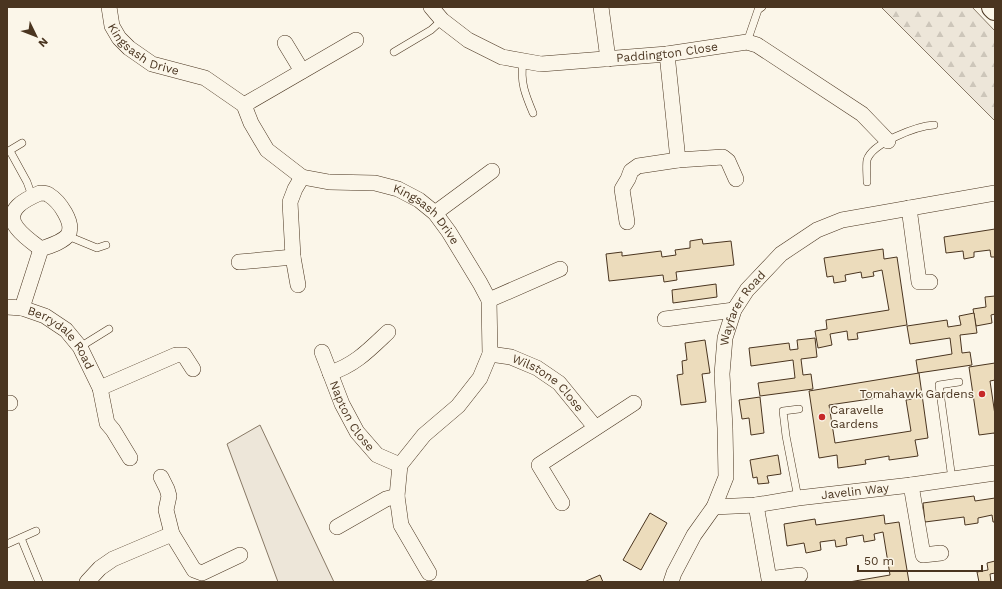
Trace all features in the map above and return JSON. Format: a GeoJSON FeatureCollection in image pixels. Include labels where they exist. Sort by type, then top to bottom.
{"type":"FeatureCollection","features":[{"type":"Feature","properties":{"kind":"street","name":"Kingsash Drive"},"geometry":{"type":"LineString","coordinates":[[109,7],[112,26],[119,38],[129,48],[152,64],[204,78],[244,105],[251,122],[267,150],[302,177],[330,182],[375,183],[398,190],[419,200],[435,213],[449,232],[489,300],[490,354],[480,378],[458,406],[424,435],[400,464]]}},
{"type":"Feature","properties":{"kind":"street","name":"Paddington Close"},"geometry":{"type":"LineString","coordinates":[[431,7],[442,20],[468,40],[502,57],[541,64],[608,60],[667,54],[747,42]]}},
{"type":"Feature","properties":{"kind":"street"},"geometry":{"type":"LineString","coordinates":[[601,7],[608,60]]}},
{"type":"Feature","properties":{"kind":"street"},"geometry":{"type":"LineString","coordinates":[[244,105],[356,40]]}},
{"type":"Feature","properties":{"kind":"street"},"geometry":{"type":"LineString","coordinates":[[747,42],[757,45],[862,114],[888,141]]}},
{"type":"Feature","properties":{"kind":"street"},"geometry":{"type":"LineString","coordinates":[[285,43],[302,71]]}},
{"type":"Feature","properties":{"kind":"street"},"geometry":{"type":"LineString","coordinates":[[667,54],[678,160]]}},
{"type":"Feature","properties":{"kind":"street"},"geometry":{"type":"LineString","coordinates":[[627,222],[622,189],[631,171],[638,166],[678,160],[723,156],[728,161],[736,179]]}},
{"type":"Feature","properties":{"kind":"street"},"geometry":{"type":"LineString","coordinates":[[435,213],[492,171]]}},
{"type":"Feature","properties":{"kind":"street"},"geometry":{"type":"LineString","coordinates":[[298,285],[293,257],[290,202],[302,177]]}},
{"type":"Feature","properties":{"kind":"street"},"geometry":{"type":"LineString","coordinates":[[45,193],[58,204],[69,219],[71,228],[68,236],[41,249],[17,229],[13,222],[12,214],[18,205],[32,196],[45,193]]}},
{"type":"Feature","properties":{"kind":"street","name":"Wayfarer Road"},"geometry":{"type":"LineString","coordinates":[[671,582],[694,534],[714,506],[726,477],[722,374],[725,338],[734,310],[747,290],[781,254],[817,230],[842,220],[995,193]]}},
{"type":"Feature","properties":{"kind":"street"},"geometry":{"type":"LineString","coordinates":[[909,208],[919,282],[930,282]]}},
{"type":"Feature","properties":{"kind":"street"},"geometry":{"type":"LineString","coordinates":[[22,308],[41,249]]}},
{"type":"Feature","properties":{"kind":"street"},"geometry":{"type":"LineString","coordinates":[[239,262],[293,257]]}},
{"type":"Feature","properties":{"kind":"street"},"geometry":{"type":"LineString","coordinates":[[489,300],[560,269]]}},
{"type":"Feature","properties":{"kind":"street","name":"Berrydale Road"},"geometry":{"type":"LineString","coordinates":[[7,307],[22,308],[45,316],[66,330],[80,347],[100,388],[107,423],[130,458]]}},
{"type":"Feature","properties":{"kind":"street"},"geometry":{"type":"LineString","coordinates":[[665,319],[734,310]]}},
{"type":"Feature","properties":{"kind":"street","name":"Napton Close"},"geometry":{"type":"LineString","coordinates":[[330,373],[342,369],[357,360],[388,332]]}},
{"type":"Feature","properties":{"kind":"street","name":"Napton Close"},"geometry":{"type":"LineString","coordinates":[[322,352],[342,404],[357,432],[377,455],[400,464]]}},
{"type":"Feature","properties":{"kind":"street","name":"Wilstone Close"},"geometry":{"type":"LineString","coordinates":[[490,354],[511,357],[537,368],[559,383],[595,427]]}},
{"type":"Feature","properties":{"kind":"street"},"geometry":{"type":"LineString","coordinates":[[100,388],[176,355],[184,355],[193,369]]}},
{"type":"Feature","properties":{"kind":"street"},"geometry":{"type":"LineString","coordinates":[[562,503],[539,465],[595,427],[634,403]]}},
{"type":"Feature","properties":{"kind":"street"},"geometry":{"type":"LineString","coordinates":[[400,464],[397,496],[401,524],[429,573]]}},
{"type":"Feature","properties":{"kind":"street","name":"Javelin Way"},"geometry":{"type":"LineString","coordinates":[[714,506],[756,505],[798,498],[911,485],[995,473]]}},
{"type":"Feature","properties":{"kind":"street"},"geometry":{"type":"LineString","coordinates":[[161,477],[169,496],[166,510],[172,534],[194,570],[202,572],[240,556]]}},
{"type":"Feature","properties":{"kind":"street"},"geometry":{"type":"LineString","coordinates":[[911,485],[923,555],[941,553]]}},
{"type":"Feature","properties":{"kind":"street"},"geometry":{"type":"LineString","coordinates":[[337,527],[386,499],[397,496]]}},
{"type":"Feature","properties":{"kind":"street"},"geometry":{"type":"LineString","coordinates":[[756,505],[769,579],[800,575]]}},
{"type":"Feature","properties":{"kind":"street"},"geometry":{"type":"LineString","coordinates":[[87,582],[100,568],[113,559],[172,534]]}},
{"type":"Feature","properties":{"kind":"lane"},"geometry":{"type":"LineString","coordinates":[[747,42],[758,10],[762,7]]}},
{"type":"Feature","properties":{"kind":"lane"},"geometry":{"type":"LineString","coordinates":[[394,52],[431,30],[442,20]]}},
{"type":"Feature","properties":{"kind":"lane"},"geometry":{"type":"LineString","coordinates":[[523,61],[521,75],[526,95],[533,113]]}},
{"type":"Feature","properties":{"kind":"lane"},"geometry":{"type":"LineString","coordinates":[[866,182],[867,160],[871,153],[888,141],[910,130],[923,126],[934,125]]}},
{"type":"Feature","properties":{"kind":"lane"},"geometry":{"type":"LineString","coordinates":[[22,143],[8,152],[28,182],[32,196]]}},
{"type":"Feature","properties":{"kind":"lane"},"geometry":{"type":"LineString","coordinates":[[68,236],[97,248],[106,245]]}},
{"type":"Feature","properties":{"kind":"lane"},"geometry":{"type":"LineString","coordinates":[[80,347],[109,329]]}},
{"type":"Feature","properties":{"kind":"lane"},"geometry":{"type":"LineString","coordinates":[[952,479],[939,385],[959,382]]}},
{"type":"Feature","properties":{"kind":"lane"},"geometry":{"type":"LineString","coordinates":[[798,498],[786,436],[783,411],[799,409]]}},
{"type":"Feature","properties":{"kind":"lane"},"geometry":{"type":"LineString","coordinates":[[7,544],[36,531]]}},
{"type":"Feature","properties":{"kind":"lane"},"geometry":{"type":"LineString","coordinates":[[21,538],[39,582]]}},
{"type":"Feature","properties":{"kind":"green space"},"geometry":{"type":"Polygon","coordinates":[[[881,7],[972,7],[995,31],[995,121],[881,7]]]}},
{"type":"Feature","properties":{"kind":"green space"},"geometry":{"type":"Polygon","coordinates":[[[260,425],[334,582],[278,582],[227,444],[260,425]]]}},
{"type":"Feature","properties":{"kind":"building"},"geometry":{"type":"Polygon","coordinates":[[[995,229],[995,257],[991,257],[990,250],[974,252],[974,257],[964,259],[963,251],[946,253],[944,237],[995,229]]]}},
{"type":"Feature","properties":{"kind":"building"},"geometry":{"type":"Polygon","coordinates":[[[702,239],[703,244],[731,241],[734,265],[676,272],[677,280],[664,282],[663,275],[609,281],[606,254],[622,252],[622,256],[661,251],[662,257],[676,255],[675,250],[690,248],[690,241],[702,239]]]}},
{"type":"Feature","properties":{"kind":"building"},"geometry":{"type":"Polygon","coordinates":[[[883,249],[884,259],[897,257],[907,325],[857,333],[858,339],[848,340],[847,331],[830,334],[832,345],[818,348],[815,331],[827,329],[826,320],[889,310],[882,270],[873,272],[874,276],[862,278],[861,272],[845,275],[846,281],[834,283],[833,276],[827,277],[824,258],[883,249]]]}},
{"type":"Feature","properties":{"kind":"building"},"geometry":{"type":"Polygon","coordinates":[[[716,284],[717,297],[673,303],[672,290],[716,284]]]}},
{"type":"Feature","properties":{"kind":"building"},"geometry":{"type":"Polygon","coordinates":[[[995,296],[995,314],[991,315],[992,323],[976,326],[973,309],[986,307],[985,297],[995,296]]]}},
{"type":"Feature","properties":{"kind":"building"},"geometry":{"type":"Polygon","coordinates":[[[974,313],[977,333],[960,335],[962,353],[970,352],[972,365],[918,373],[916,360],[952,354],[950,338],[910,344],[907,326],[947,320],[948,327],[961,325],[959,316],[974,313]]]}},
{"type":"Feature","properties":{"kind":"building"},"geometry":{"type":"Polygon","coordinates":[[[815,338],[817,357],[801,359],[803,375],[811,374],[813,389],[760,396],[758,383],[795,378],[793,360],[751,366],[749,348],[789,343],[790,350],[798,349],[797,340],[815,338]]]}},
{"type":"Feature","properties":{"kind":"building"},"geometry":{"type":"Polygon","coordinates":[[[705,340],[710,373],[702,374],[706,402],[681,405],[677,375],[683,374],[682,361],[687,360],[685,343],[705,340]]]}},
{"type":"Feature","properties":{"kind":"building","name":"Tomahawk Gardens"},"geometry":{"type":"Polygon","coordinates":[[[995,363],[995,380],[990,381],[995,415],[995,436],[994,433],[979,435],[969,367],[995,363]]]}},
{"type":"Feature","properties":{"kind":"building","name":"Caravelle Gardens"},"geometry":{"type":"Polygon","coordinates":[[[919,373],[928,438],[915,440],[918,456],[889,460],[889,456],[865,460],[866,464],[838,468],[837,455],[819,458],[809,391],[919,373]],[[911,393],[829,405],[835,443],[911,431],[906,400],[912,399],[911,393]]]}},
{"type":"Feature","properties":{"kind":"building"},"geometry":{"type":"Polygon","coordinates":[[[760,397],[764,433],[751,435],[749,418],[742,419],[739,400],[760,397]]]}},
{"type":"Feature","properties":{"kind":"building"},"geometry":{"type":"Polygon","coordinates":[[[778,455],[781,474],[767,476],[769,483],[758,484],[757,477],[753,478],[750,460],[778,455]]]}},
{"type":"Feature","properties":{"kind":"building"},"geometry":{"type":"Polygon","coordinates":[[[974,496],[975,501],[995,498],[995,522],[993,522],[992,515],[978,518],[978,523],[965,525],[964,517],[925,522],[923,503],[974,496]]]}},
{"type":"Feature","properties":{"kind":"building"},"geometry":{"type":"Polygon","coordinates":[[[650,513],[667,523],[641,570],[623,560],[650,513]]]}},
{"type":"Feature","properties":{"kind":"building"},"geometry":{"type":"Polygon","coordinates":[[[884,515],[885,524],[899,522],[909,582],[849,582],[890,575],[883,532],[874,534],[875,540],[864,542],[863,535],[846,538],[847,545],[836,547],[835,540],[820,542],[821,550],[806,553],[804,543],[787,546],[784,524],[815,519],[816,525],[884,515]]]}},
{"type":"Feature","properties":{"kind":"building"},"geometry":{"type":"Polygon","coordinates":[[[995,561],[995,573],[990,574],[991,582],[979,582],[977,572],[988,570],[987,563],[995,561]]]}},
{"type":"Feature","properties":{"kind":"building"},"geometry":{"type":"Polygon","coordinates":[[[600,575],[603,582],[584,582],[600,575]]]}},
{"type":"Feature","properties":{"kind":"place","name":"Tomahawk Gardens"},"geometry":{"type":"Point","coordinates":[982,394]}},
{"type":"Feature","properties":{"kind":"place","name":"Caravelle Gardens"},"geometry":{"type":"Point","coordinates":[822,417]}}]}
